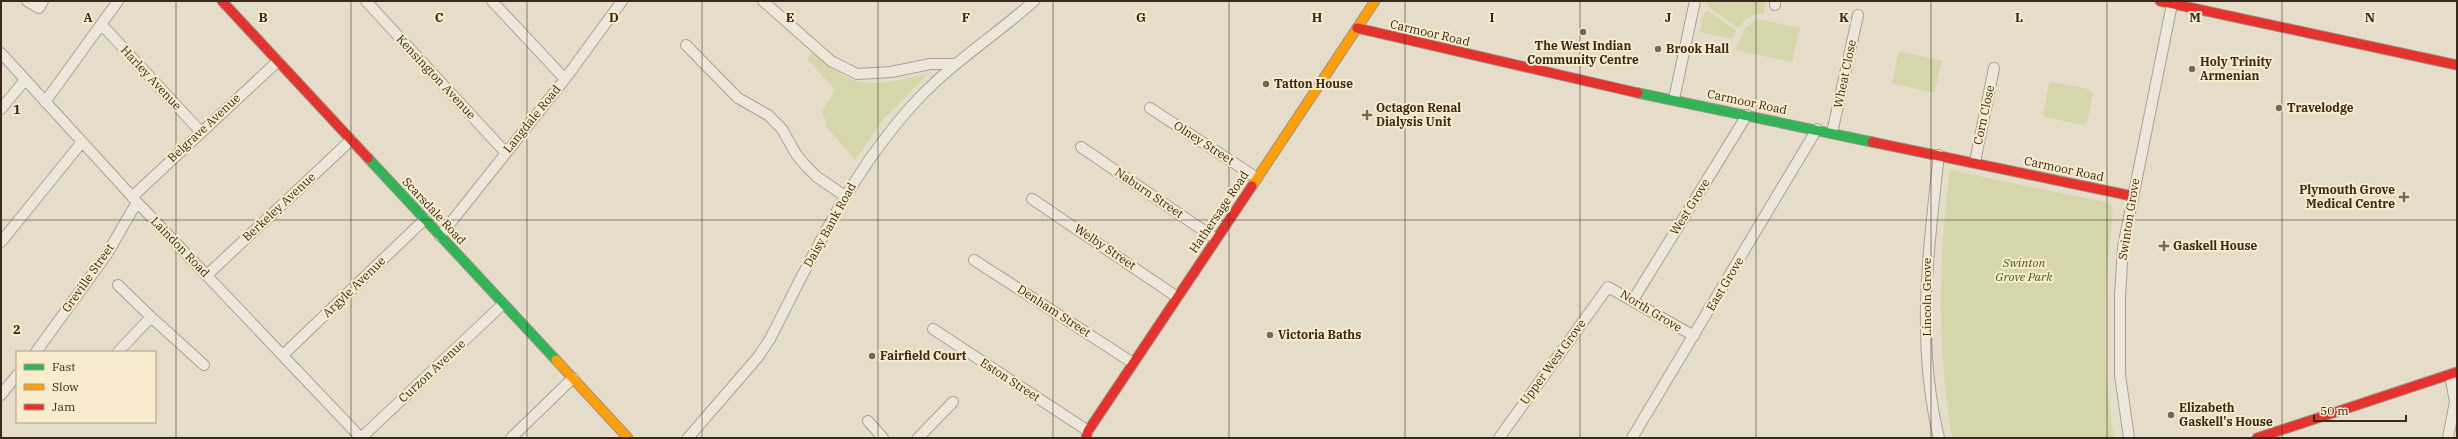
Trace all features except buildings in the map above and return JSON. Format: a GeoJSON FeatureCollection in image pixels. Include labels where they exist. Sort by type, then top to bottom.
{"type":"FeatureCollection","features":[{"type":"Feature","properties":{"kind":"main road","name":"Scarsdale Road"},"geometry":{"type":"LineString","coordinates":[[222,1],[628,438]]}},
{"type":"Feature","properties":{"kind":"main road","name":"Hathersage Road"},"geometry":{"type":"LineString","coordinates":[[1087,434],[1376,1]]}},
{"type":"Feature","properties":{"kind":"main road"},"geometry":{"type":"LineString","coordinates":[[2160,1],[2457,65]]}},
{"type":"Feature","properties":{"kind":"main road","name":"Carmoor Road"},"geometry":{"type":"LineString","coordinates":[[1357,28],[1562,77],[1674,99],[2132,196]]}},
{"type":"Feature","properties":{"kind":"main road"},"geometry":{"type":"LineString","coordinates":[[2257,438],[2453,373]]}},
{"type":"Feature","properties":{"kind":"street"},"geometry":{"type":"LineString","coordinates":[[27,1],[38,8],[43,1]]}},
{"type":"Feature","properties":{"kind":"street"},"geometry":{"type":"LineString","coordinates":[[46,102],[102,26],[118,1]]}},
{"type":"Feature","properties":{"kind":"street","name":"Kensington Avenue"},"geometry":{"type":"LineString","coordinates":[[366,1],[505,152]]}},
{"type":"Feature","properties":{"kind":"street"},"geometry":{"type":"LineString","coordinates":[[492,1],[565,79]]}},
{"type":"Feature","properties":{"kind":"street","name":"Langdale Road"},"geometry":{"type":"LineString","coordinates":[[440,236],[505,152],[565,79],[622,1]]}},
{"type":"Feature","properties":{"kind":"street"},"geometry":{"type":"LineString","coordinates":[[763,1],[831,61],[857,74],[891,72],[930,64],[956,64]]}},
{"type":"Feature","properties":{"kind":"street","name":"Daisy Bank Road"},"geometry":{"type":"LineString","coordinates":[[688,438],[766,345],[845,196],[881,143],[919,99],[956,64],[1034,1]]}},
{"type":"Feature","properties":{"kind":"street"},"geometry":{"type":"LineString","coordinates":[[1674,99],[1695,1]]}},
{"type":"Feature","properties":{"kind":"street","name":"Swinton Grove"},"geometry":{"type":"LineString","coordinates":[[2129,438],[2120,375],[2120,303],[2123,247],[2132,196],[2172,4]]}},
{"type":"Feature","properties":{"kind":"street","name":"Wheat Close"},"geometry":{"type":"LineString","coordinates":[[1832,133],[1858,15]]}},
{"type":"Feature","properties":{"kind":"street","name":"Harley Avenue"},"geometry":{"type":"LineString","coordinates":[[102,26],[200,131]]}},
{"type":"Feature","properties":{"kind":"street"},"geometry":{"type":"LineString","coordinates":[[686,45],[738,98],[768,115],[782,129],[796,154],[806,166],[817,177],[845,196]]}},
{"type":"Feature","properties":{"kind":"street","name":"Laindon Road"},"geometry":{"type":"LineString","coordinates":[[1,53],[134,200],[207,274],[361,438]]}},
{"type":"Feature","properties":{"kind":"street","name":"Belgrave Avenue"},"geometry":{"type":"LineString","coordinates":[[134,200],[200,131],[278,61]]}},
{"type":"Feature","properties":{"kind":"street","name":"Corn Close"},"geometry":{"type":"LineString","coordinates":[[1975,162],[1994,68]]}},
{"type":"Feature","properties":{"kind":"street"},"geometry":{"type":"LineString","coordinates":[[1,109],[25,80]]}},
{"type":"Feature","properties":{"kind":"street","name":"Olney Street"},"geometry":{"type":"LineString","coordinates":[[1150,108],[1257,178]]}},
{"type":"Feature","properties":{"kind":"street","name":"West Grove"},"geometry":{"type":"LineString","coordinates":[[1633,300],[1747,115]]}},
{"type":"Feature","properties":{"kind":"street","name":"East Grove"},"geometry":{"type":"LineString","coordinates":[[1632,438],[1817,129]]}},
{"type":"Feature","properties":{"kind":"street","name":"Berkeley Avenue"},"geometry":{"type":"LineString","coordinates":[[207,274],[351,140]]}},
{"type":"Feature","properties":{"kind":"street"},"geometry":{"type":"LineString","coordinates":[[1,242],[82,142]]}},
{"type":"Feature","properties":{"kind":"street","name":"Naburn Street"},"geometry":{"type":"LineString","coordinates":[[1081,147],[1216,239]]}},
{"type":"Feature","properties":{"kind":"street","name":"Lincoln Grove"},"geometry":{"type":"LineString","coordinates":[[1939,155],[1927,262],[1926,292],[1929,379],[1939,438]]}},
{"type":"Feature","properties":{"kind":"street","name":"Welby Street"},"geometry":{"type":"LineString","coordinates":[[1032,199],[1177,297]]}},
{"type":"Feature","properties":{"kind":"street","name":"Greville Street"},"geometry":{"type":"LineString","coordinates":[[37,351],[107,254],[134,200]]}},
{"type":"Feature","properties":{"kind":"street","name":"Argyle Avenue"},"geometry":{"type":"LineString","coordinates":[[283,355],[424,219]]}},
{"type":"Feature","properties":{"kind":"street","name":"Denham Street"},"geometry":{"type":"LineString","coordinates":[[974,260],[1133,363]]}},
{"type":"Feature","properties":{"kind":"street"},"geometry":{"type":"LineString","coordinates":[[118,285],[204,365]]}},
{"type":"Feature","properties":{"kind":"street","name":"North Grove"},"geometry":{"type":"LineString","coordinates":[[1608,286],[1694,336]]}},
{"type":"Feature","properties":{"kind":"street","name":"Upper West Grove"},"geometry":{"type":"LineString","coordinates":[[1499,438],[1608,286]]}},
{"type":"Feature","properties":{"kind":"street","name":"Curzon Avenue"},"geometry":{"type":"LineString","coordinates":[[361,438],[503,304]]}},
{"type":"Feature","properties":{"kind":"street"},"geometry":{"type":"LineString","coordinates":[[119,351],[151,317]]}},
{"type":"Feature","properties":{"kind":"street","name":"Eston Street"},"geometry":{"type":"LineString","coordinates":[[933,329],[1087,434]]}},
{"type":"Feature","properties":{"kind":"street"},"geometry":{"type":"LineString","coordinates":[[2448,438],[2455,402],[2453,373]]}},
{"type":"Feature","properties":{"kind":"street"},"geometry":{"type":"LineString","coordinates":[[1,395],[16,376]]}},
{"type":"Feature","properties":{"kind":"street"},"geometry":{"type":"LineString","coordinates":[[512,438],[573,378]]}},
{"type":"Feature","properties":{"kind":"street"},"geometry":{"type":"LineString","coordinates":[[918,438],[953,402]]}},
{"type":"Feature","properties":{"kind":"street"},"geometry":{"type":"LineString","coordinates":[[868,421],[883,438]]}},
{"type":"Feature","properties":{"kind":"green space"},"geometry":{"type":"Polygon","coordinates":[[[1757,1],[1766,3],[1763,14],[1755,15],[1749,18],[1738,28],[1710,8],[1707,2],[1757,1]]]}},
{"type":"Feature","properties":{"kind":"green space"},"geometry":{"type":"Polygon","coordinates":[[[1708,11],[1736,31],[1732,39],[1700,32],[1704,13],[1708,11]]]}},
{"type":"Feature","properties":{"kind":"green space"},"geometry":{"type":"Polygon","coordinates":[[[1757,19],[1800,28],[1792,62],[1735,50],[1745,28],[1757,19]]]}},
{"type":"Feature","properties":{"kind":"green space"},"geometry":{"type":"Polygon","coordinates":[[[1899,51],[1942,61],[1934,93],[1892,83],[1899,51]]]}},
{"type":"Feature","properties":{"kind":"green space"},"geometry":{"type":"Polygon","coordinates":[[[813,52],[842,75],[866,83],[893,81],[928,74],[884,118],[855,160],[825,125],[826,121],[822,113],[833,94],[834,88],[807,59],[813,52]]]}},
{"type":"Feature","properties":{"kind":"green space"},"geometry":{"type":"Polygon","coordinates":[[[2053,82],[2088,89],[2093,93],[2087,122],[2083,125],[2045,117],[2043,114],[2049,84],[2053,82]]]}},
{"type":"Feature","properties":{"kind":"green space","name":"Swinton Grove Park"},"geometry":{"type":"Polygon","coordinates":[[[1950,170],[2109,203],[2113,209],[2105,323],[2107,380],[2114,438],[1952,438],[1944,371],[1941,304],[1943,237],[1950,170]]]}},
{"type":"Feature","properties":{"kind":"traffic: fast"},"geometry":{"type":"LineString","coordinates":[[1638,93],[1872,142]]}},
{"type":"Feature","properties":{"kind":"traffic: fast"},"geometry":{"type":"LineString","coordinates":[[368,158],[556,360]]}},
{"type":"Feature","properties":{"kind":"traffic: slow"},"geometry":{"type":"LineString","coordinates":[[1252,186],[1375,1]]}},
{"type":"Feature","properties":{"kind":"traffic: slow"},"geometry":{"type":"LineString","coordinates":[[556,360],[628,438]]}},
{"type":"Feature","properties":{"kind":"traffic: jam"},"geometry":{"type":"LineString","coordinates":[[222,1],[368,158]]}},
{"type":"Feature","properties":{"kind":"traffic: jam"},"geometry":{"type":"LineString","coordinates":[[2160,1],[2457,65]]}},
{"type":"Feature","properties":{"kind":"traffic: jam"},"geometry":{"type":"LineString","coordinates":[[1357,28],[1638,93]]}},
{"type":"Feature","properties":{"kind":"traffic: jam"},"geometry":{"type":"LineString","coordinates":[[1872,142],[2132,196]]}},
{"type":"Feature","properties":{"kind":"traffic: jam"},"geometry":{"type":"LineString","coordinates":[[1086,438],[1088,431],[1252,186]]}},
{"type":"Feature","properties":{"kind":"traffic: jam"},"geometry":{"type":"LineString","coordinates":[[2257,438],[2457,372]]}},
{"type":"Feature","properties":{"kind":"place","name":"The West Indian Community Centre"},"geometry":{"type":"Point","coordinates":[1583,32]}},
{"type":"Feature","properties":{"kind":"place","name":"Brook Hall"},"geometry":{"type":"Point","coordinates":[1658,49]}},
{"type":"Feature","properties":{"kind":"place","name":"Holy Trinity Armenian"},"geometry":{"type":"Point","coordinates":[2192,69]}},
{"type":"Feature","properties":{"kind":"place","name":"Tatton House"},"geometry":{"type":"Point","coordinates":[1266,84]}},
{"type":"Feature","properties":{"kind":"place","name":"Travelodge"},"geometry":{"type":"Point","coordinates":[2279,108]}},
{"type":"Feature","properties":{"kind":"place","name":"Octagon Renal Dialysis Unit"},"geometry":{"type":"Point","coordinates":[1367,115]}},
{"type":"Feature","properties":{"kind":"place","name":"Plymouth Grove Medical Centre"},"geometry":{"type":"Point","coordinates":[2404,197]}},
{"type":"Feature","properties":{"kind":"place","name":"Gaskell House"},"geometry":{"type":"Point","coordinates":[2164,246]}},
{"type":"Feature","properties":{"kind":"place","name":"Victoria Baths"},"geometry":{"type":"Point","coordinates":[1270,335]}},
{"type":"Feature","properties":{"kind":"place","name":"Fairfield Court"},"geometry":{"type":"Point","coordinates":[872,356]}},
{"type":"Feature","properties":{"kind":"place","name":"Elizabeth Gaskell's House"},"geometry":{"type":"Point","coordinates":[2171,415]}}]}
